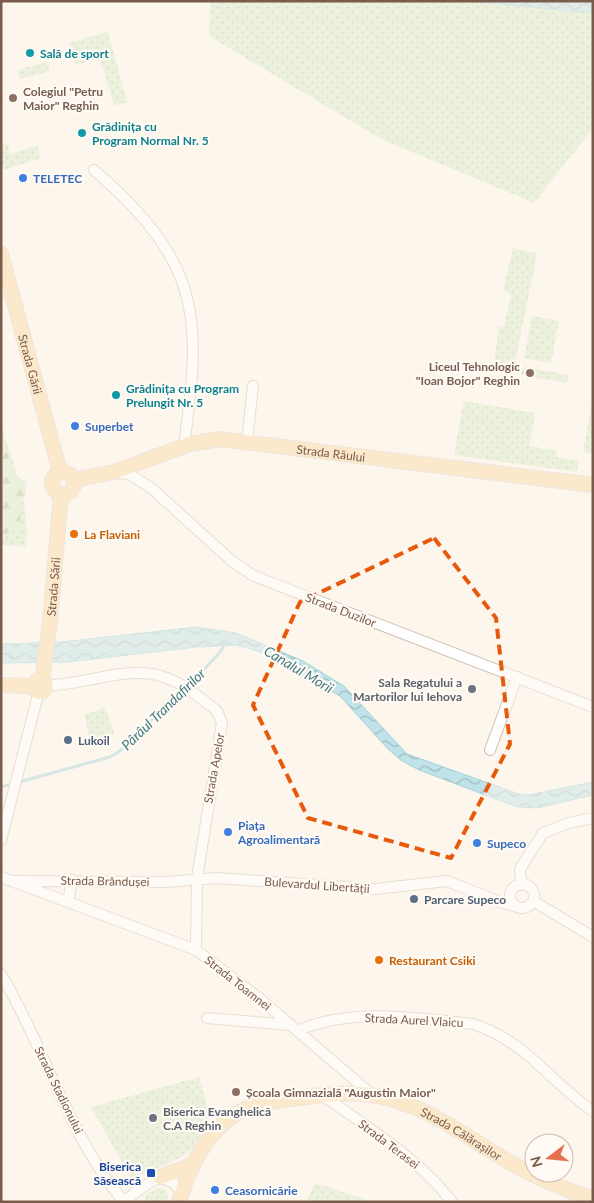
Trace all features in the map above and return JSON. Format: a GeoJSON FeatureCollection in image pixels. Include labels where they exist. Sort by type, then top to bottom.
{"type":"FeatureCollection","features":[{"type":"Feature","properties":{"kind":"main road","name":"Strada Gării"},"geometry":{"type":"LineString","coordinates":[[1,254],[60,472]]}},
{"type":"Feature","properties":{"kind":"main road","name":"Strada Râului"},"geometry":{"type":"LineString","coordinates":[[74,480],[114,472],[204,440],[220,439],[593,485]]}},
{"type":"Feature","properties":{"kind":"main road"},"geometry":{"type":"LineString","coordinates":[[60,472],[69,473],[74,480],[71,491],[61,494],[55,491],[52,485],[54,477],[60,472]]}},
{"type":"Feature","properties":{"kind":"main road","name":"Strada Sării"},"geometry":{"type":"LineString","coordinates":[[41,682],[49,630],[61,494]]}},
{"type":"Feature","properties":{"kind":"main road"},"geometry":{"type":"LineString","coordinates":[[1,685],[41,682]]}},
{"type":"Feature","properties":{"kind":"main road","name":"Strada Călărașilor"},"geometry":{"type":"LineString","coordinates":[[180,1197],[192,1165],[214,1135],[234,1116],[245,1110],[278,1101],[319,1095],[370,1093],[405,1103],[518,1167],[565,1190],[593,1199]]}},
{"type":"Feature","properties":{"kind":"main road"},"geometry":{"type":"LineString","coordinates":[[160,1177],[192,1165]]}},
{"type":"Feature","properties":{"kind":"street"},"geometry":{"type":"LineString","coordinates":[[94,170],[128,200],[154,234],[175,267],[187,297],[192,328],[193,356],[184,446]]}},
{"type":"Feature","properties":{"kind":"street"},"geometry":{"type":"LineString","coordinates":[[247,442],[253,386]]}},
{"type":"Feature","properties":{"kind":"street","name":"Strada Duzilor"},"geometry":{"type":"LineString","coordinates":[[114,472],[129,474],[150,487],[233,562],[254,576],[593,706]]}},
{"type":"Feature","properties":{"kind":"street","name":"Strada Apelor"},"geometry":{"type":"LineString","coordinates":[[41,682],[65,685],[124,673],[146,672],[166,676],[180,683],[217,712],[222,723],[197,878],[196,950]]}},
{"type":"Feature","properties":{"kind":"street"},"geometry":{"type":"LineString","coordinates":[[490,750],[517,678]]}},
{"type":"Feature","properties":{"kind":"street","name":"Strada Sării"},"geometry":{"type":"LineString","coordinates":[[1,840],[41,682]]}},
{"type":"Feature","properties":{"kind":"street"},"geometry":{"type":"LineString","coordinates":[[521,885],[520,869],[543,833],[569,823],[593,818]]}},
{"type":"Feature","properties":{"kind":"street","name":"Strada Toamnei"},"geometry":{"type":"LineString","coordinates":[[1,877],[196,950],[224,970],[370,1093]]}},
{"type":"Feature","properties":{"kind":"street","name":"Strada Brândușei"},"geometry":{"type":"LineString","coordinates":[[13,881],[165,882],[197,878]]}},
{"type":"Feature","properties":{"kind":"street","name":"Bulevardul Libertății"},"geometry":{"type":"LineString","coordinates":[[197,878],[242,879],[375,889],[447,880],[492,900],[515,906]]}},
{"type":"Feature","properties":{"kind":"street"},"geometry":{"type":"LineString","coordinates":[[68,902],[72,880]]}},
{"type":"Feature","properties":{"kind":"street"},"geometry":{"type":"LineString","coordinates":[[492,900],[510,894],[514,888],[521,885],[531,889],[532,901],[527,907],[515,906],[511,901],[510,894]]}},
{"type":"Feature","properties":{"kind":"street"},"geometry":{"type":"LineString","coordinates":[[532,901],[593,937]]}},
{"type":"Feature","properties":{"kind":"street","name":"Strada Stadionului"},"geometry":{"type":"LineString","coordinates":[[1,974],[21,1009],[65,1108],[98,1165],[124,1202]]}},
{"type":"Feature","properties":{"kind":"street","name":"Strada Aurel Vlaicu"},"geometry":{"type":"LineString","coordinates":[[294,1028],[327,1020],[359,1017],[474,1024],[492,1030],[515,1043],[574,1099],[593,1111]]}},
{"type":"Feature","properties":{"kind":"street"},"geometry":{"type":"LineString","coordinates":[[207,1018],[294,1028]]}},
{"type":"Feature","properties":{"kind":"street","name":"Strada Terasei"},"geometry":{"type":"LineString","coordinates":[[319,1095],[331,1101],[410,1157],[440,1186],[452,1202]]}},
{"type":"Feature","properties":{"kind":"street"},"geometry":{"type":"LineString","coordinates":[[124,1202],[140,1188],[160,1177],[174,1183],[180,1197]]}},
{"type":"Feature","properties":{"kind":"highlighted area"},"geometry":{"type":"Polygon","coordinates":[[[434,538],[496,618],[510,744],[451,858],[308,818],[253,705],[300,602],[434,538]]]}},
{"type":"Feature","properties":{"kind":"green space"},"geometry":{"type":"Polygon","coordinates":[[[210,1],[469,1],[593,13],[593,128],[534,203],[381,139],[209,36],[210,1]]]}},
{"type":"Feature","properties":{"kind":"green space"},"geometry":{"type":"Polygon","coordinates":[[[108,32],[127,102],[114,106],[100,58],[75,65],[69,43],[108,32]]]}},
{"type":"Feature","properties":{"kind":"green space"},"geometry":{"type":"Polygon","coordinates":[[[47,62],[50,71],[20,79],[17,70],[47,62]]]}},
{"type":"Feature","properties":{"kind":"green space"},"geometry":{"type":"Polygon","coordinates":[[[7,143],[10,154],[37,146],[41,158],[1,171],[1,145],[7,143]]]}},
{"type":"Feature","properties":{"kind":"green space"},"geometry":{"type":"Polygon","coordinates":[[[513,248],[537,254],[513,372],[493,368],[499,326],[504,327],[511,294],[503,291],[513,248]]]}},
{"type":"Feature","properties":{"kind":"green space"},"geometry":{"type":"Polygon","coordinates":[[[532,316],[559,321],[551,363],[524,358],[532,316]]]}},
{"type":"Feature","properties":{"kind":"green space"},"geometry":{"type":"Polygon","coordinates":[[[523,367],[568,375],[567,383],[521,375],[523,367]]]}},
{"type":"Feature","properties":{"kind":"green space"},"geometry":{"type":"Polygon","coordinates":[[[593,395],[593,454],[583,452],[593,395]]]}},
{"type":"Feature","properties":{"kind":"green space"},"geometry":{"type":"Polygon","coordinates":[[[464,401],[535,413],[529,446],[557,451],[556,457],[579,461],[577,472],[454,455],[464,401]]]}},
{"type":"Feature","properties":{"kind":"green space"},"geometry":{"type":"Polygon","coordinates":[[[1,426],[20,485],[26,516],[26,547],[1,545],[1,426]]]}},
{"type":"Feature","properties":{"kind":"green space"},"geometry":{"type":"Polygon","coordinates":[[[1,436],[15,474],[26,482],[26,495],[20,505],[21,533],[12,529],[1,538],[1,436]]]}},
{"type":"Feature","properties":{"kind":"green space"},"geometry":{"type":"Polygon","coordinates":[[[104,707],[115,733],[90,745],[85,713],[91,713],[104,707]]]}},
{"type":"Feature","properties":{"kind":"green space"},"geometry":{"type":"Polygon","coordinates":[[[199,1077],[208,1118],[208,1125],[201,1140],[174,1161],[131,1178],[91,1107],[199,1077]]]}},
{"type":"Feature","properties":{"kind":"green space"},"geometry":{"type":"Polygon","coordinates":[[[314,1184],[321,1185],[372,1202],[307,1202],[314,1184]]]}},
{"type":"Feature","properties":{"kind":"green space"},"geometry":{"type":"Polygon","coordinates":[[[158,1188],[165,1189],[168,1194],[167,1202],[145,1202],[146,1194],[158,1188]]]}},
{"type":"Feature","properties":{"kind":"water"},"geometry":{"type":"Polygon","coordinates":[[[469,1],[593,1],[593,13],[469,1]]]}},
{"type":"Feature","properties":{"kind":"water","name":"Canalul Morii"},"geometry":{"type":"Polygon","coordinates":[[[196,627],[236,633],[303,661],[344,686],[407,754],[519,794],[528,795],[593,782],[593,795],[537,808],[517,807],[419,770],[402,761],[388,749],[340,696],[263,653],[237,645],[197,647],[68,662],[1,663],[1,644],[61,642],[196,627]]]}},
{"type":"Feature","properties":{"kind":"waterway","name":"Pârâul Trandafirilor"},"geometry":{"type":"LineString","coordinates":[[1,787],[110,757],[120,751],[141,728],[174,702],[221,651],[225,642]]}},
{"type":"Feature","properties":{"kind":"place","name":"Sală de sport"},"geometry":{"type":"Point","coordinates":[30,53]}},
{"type":"Feature","properties":{"kind":"place","name":"Colegiul \"Petru Maior\" Reghin"},"geometry":{"type":"Point","coordinates":[13,98]}},
{"type":"Feature","properties":{"kind":"place","name":"Grădinița cu Program Normal Nr. 5"},"geometry":{"type":"Point","coordinates":[82,133]}},
{"type":"Feature","properties":{"kind":"place","name":"TELETEC"},"geometry":{"type":"Point","coordinates":[23,178]}},
{"type":"Feature","properties":{"kind":"place","name":"Liceul Tehnologic \"Ioan Bojor\" Reghin"},"geometry":{"type":"Point","coordinates":[530,373]}},
{"type":"Feature","properties":{"kind":"place","name":"Grădinița cu Program Prelungit Nr. 5"},"geometry":{"type":"Point","coordinates":[116,395]}},
{"type":"Feature","properties":{"kind":"place","name":"Superbet"},"geometry":{"type":"Point","coordinates":[75,426]}},
{"type":"Feature","properties":{"kind":"place","name":"La Flaviani"},"geometry":{"type":"Point","coordinates":[74,534]}},
{"type":"Feature","properties":{"kind":"place","name":"Sala Regatului a Martorilor lui Iehova"},"geometry":{"type":"Point","coordinates":[472,689]}},
{"type":"Feature","properties":{"kind":"place","name":"Lukoil"},"geometry":{"type":"Point","coordinates":[68,740]}},
{"type":"Feature","properties":{"kind":"place","name":"Piața Agroalimentară"},"geometry":{"type":"Point","coordinates":[228,832]}},
{"type":"Feature","properties":{"kind":"place","name":"Supeco"},"geometry":{"type":"Point","coordinates":[477,843]}},
{"type":"Feature","properties":{"kind":"place","name":"Parcare Supeco"},"geometry":{"type":"Point","coordinates":[414,899]}},
{"type":"Feature","properties":{"kind":"place","name":"Restaurant Csiki"},"geometry":{"type":"Point","coordinates":[379,960]}},
{"type":"Feature","properties":{"kind":"place","name":"Școala Gimnazială \"Augustin Maior\""},"geometry":{"type":"Point","coordinates":[236,1092]}},
{"type":"Feature","properties":{"kind":"place","name":"Biserica Evanghelică C.A Reghin"},"geometry":{"type":"Point","coordinates":[153,1118]}},
{"type":"Feature","properties":{"kind":"place","name":"Biserica Săsească"},"geometry":{"type":"Point","coordinates":[151,1173]}},
{"type":"Feature","properties":{"kind":"place","name":"Ceasornicărie"},"geometry":{"type":"Point","coordinates":[215,1190]}}]}
